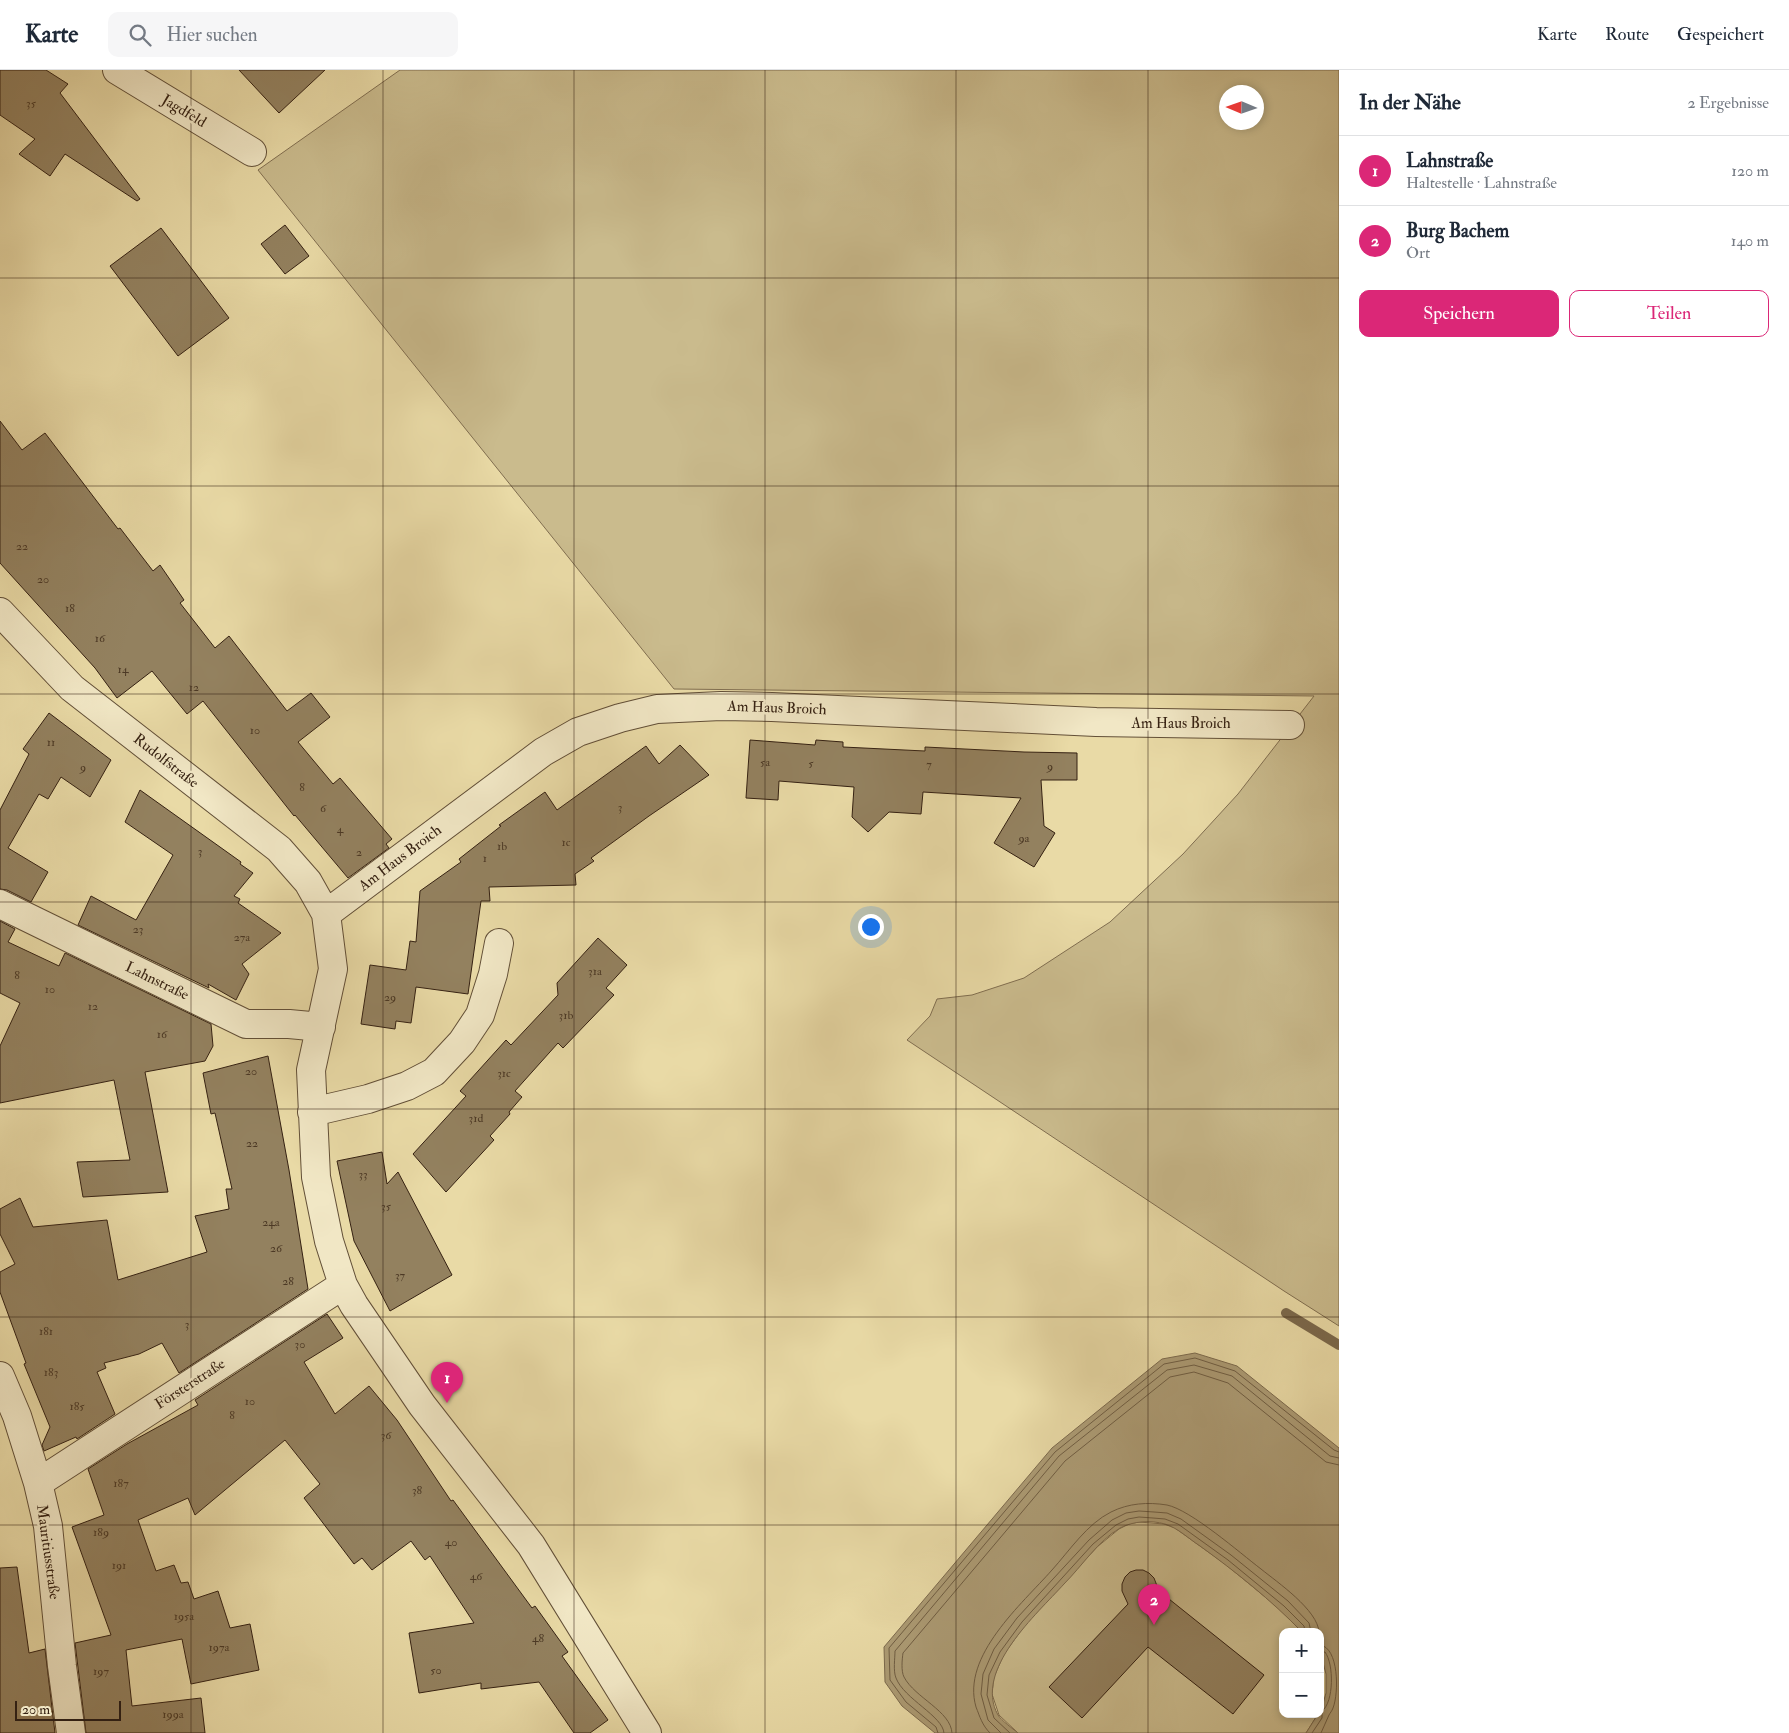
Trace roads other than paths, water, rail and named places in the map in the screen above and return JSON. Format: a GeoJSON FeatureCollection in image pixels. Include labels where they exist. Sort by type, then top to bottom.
{"type":"FeatureCollection","features":[{"type":"Feature","properties":{"kind":"street","name":"Jagdfeld"},"geometry":{"type":"LineString","coordinates":[[117,70],[252,152]]}},
{"type":"Feature","properties":{"kind":"street","name":"Rudolfstraße"},"geometry":{"type":"LineString","coordinates":[[0,612],[72,688],[279,849],[308,882],[326,914]]}},
{"type":"Feature","properties":{"kind":"street","name":"Am Haus Broich"},"geometry":{"type":"LineString","coordinates":[[326,914],[542,752],[578,732],[620,718],[657,710],[721,706],[1096,722],[1290,724]]}},
{"type":"Feature","properties":{"kind":"street","name":"Lahnstraße"},"geometry":{"type":"LineString","coordinates":[[0,904],[246,1024],[289,1024],[321,1027]]}},
{"type":"Feature","properties":{"kind":"street"},"geometry":{"type":"LineString","coordinates":[[326,914],[333,969],[311,1070],[312,1112],[316,1177],[329,1241],[343,1286],[422,1405],[531,1545],[647,1733]]}},
{"type":"Feature","properties":{"kind":"street"},"geometry":{"type":"LineString","coordinates":[[312,1112],[407,1086],[434,1072],[462,1042],[480,1015],[494,974],[499,943]]}},
{"type":"Feature","properties":{"kind":"street","name":"Försterstraße"},"geometry":{"type":"LineString","coordinates":[[38,1483],[343,1286]]}},
{"type":"Feature","properties":{"kind":"street","name":"Mauritiusstraße"},"geometry":{"type":"LineString","coordinates":[[0,1376],[17,1416],[38,1483],[48,1526],[62,1666],[71,1733]]}},
{"type":"Feature","properties":{"kind":"water"},"geometry":{"type":"Polygon","coordinates":[[[1195,1353],[1237,1366],[1339,1448],[1339,1733],[1306,1733],[1315,1718],[1324,1718],[1326,1674],[1324,1666],[1324,1628],[1298,1628],[1253,1587],[1183,1534],[1165,1524],[1148,1522],[1136,1523],[1120,1528],[1104,1540],[1011,1644],[994,1680],[993,1698],[998,1715],[1018,1733],[935,1733],[902,1706],[885,1682],[884,1647],[1052,1448],[1162,1359],[1195,1353]]]}},
{"type":"Feature","properties":{"kind":"waterway"},"geometry":{"type":"LineString","coordinates":[[1286,1313],[1339,1345]]}},
{"type":"Feature","properties":{"kind":"place","name":"Lahnstraße"},"geometry":{"type":"Point","coordinates":[447,1403]}},
{"type":"Feature","properties":{"kind":"place","name":"Burg Bachem"},"geometry":{"type":"Point","coordinates":[1154,1625]}}]}
